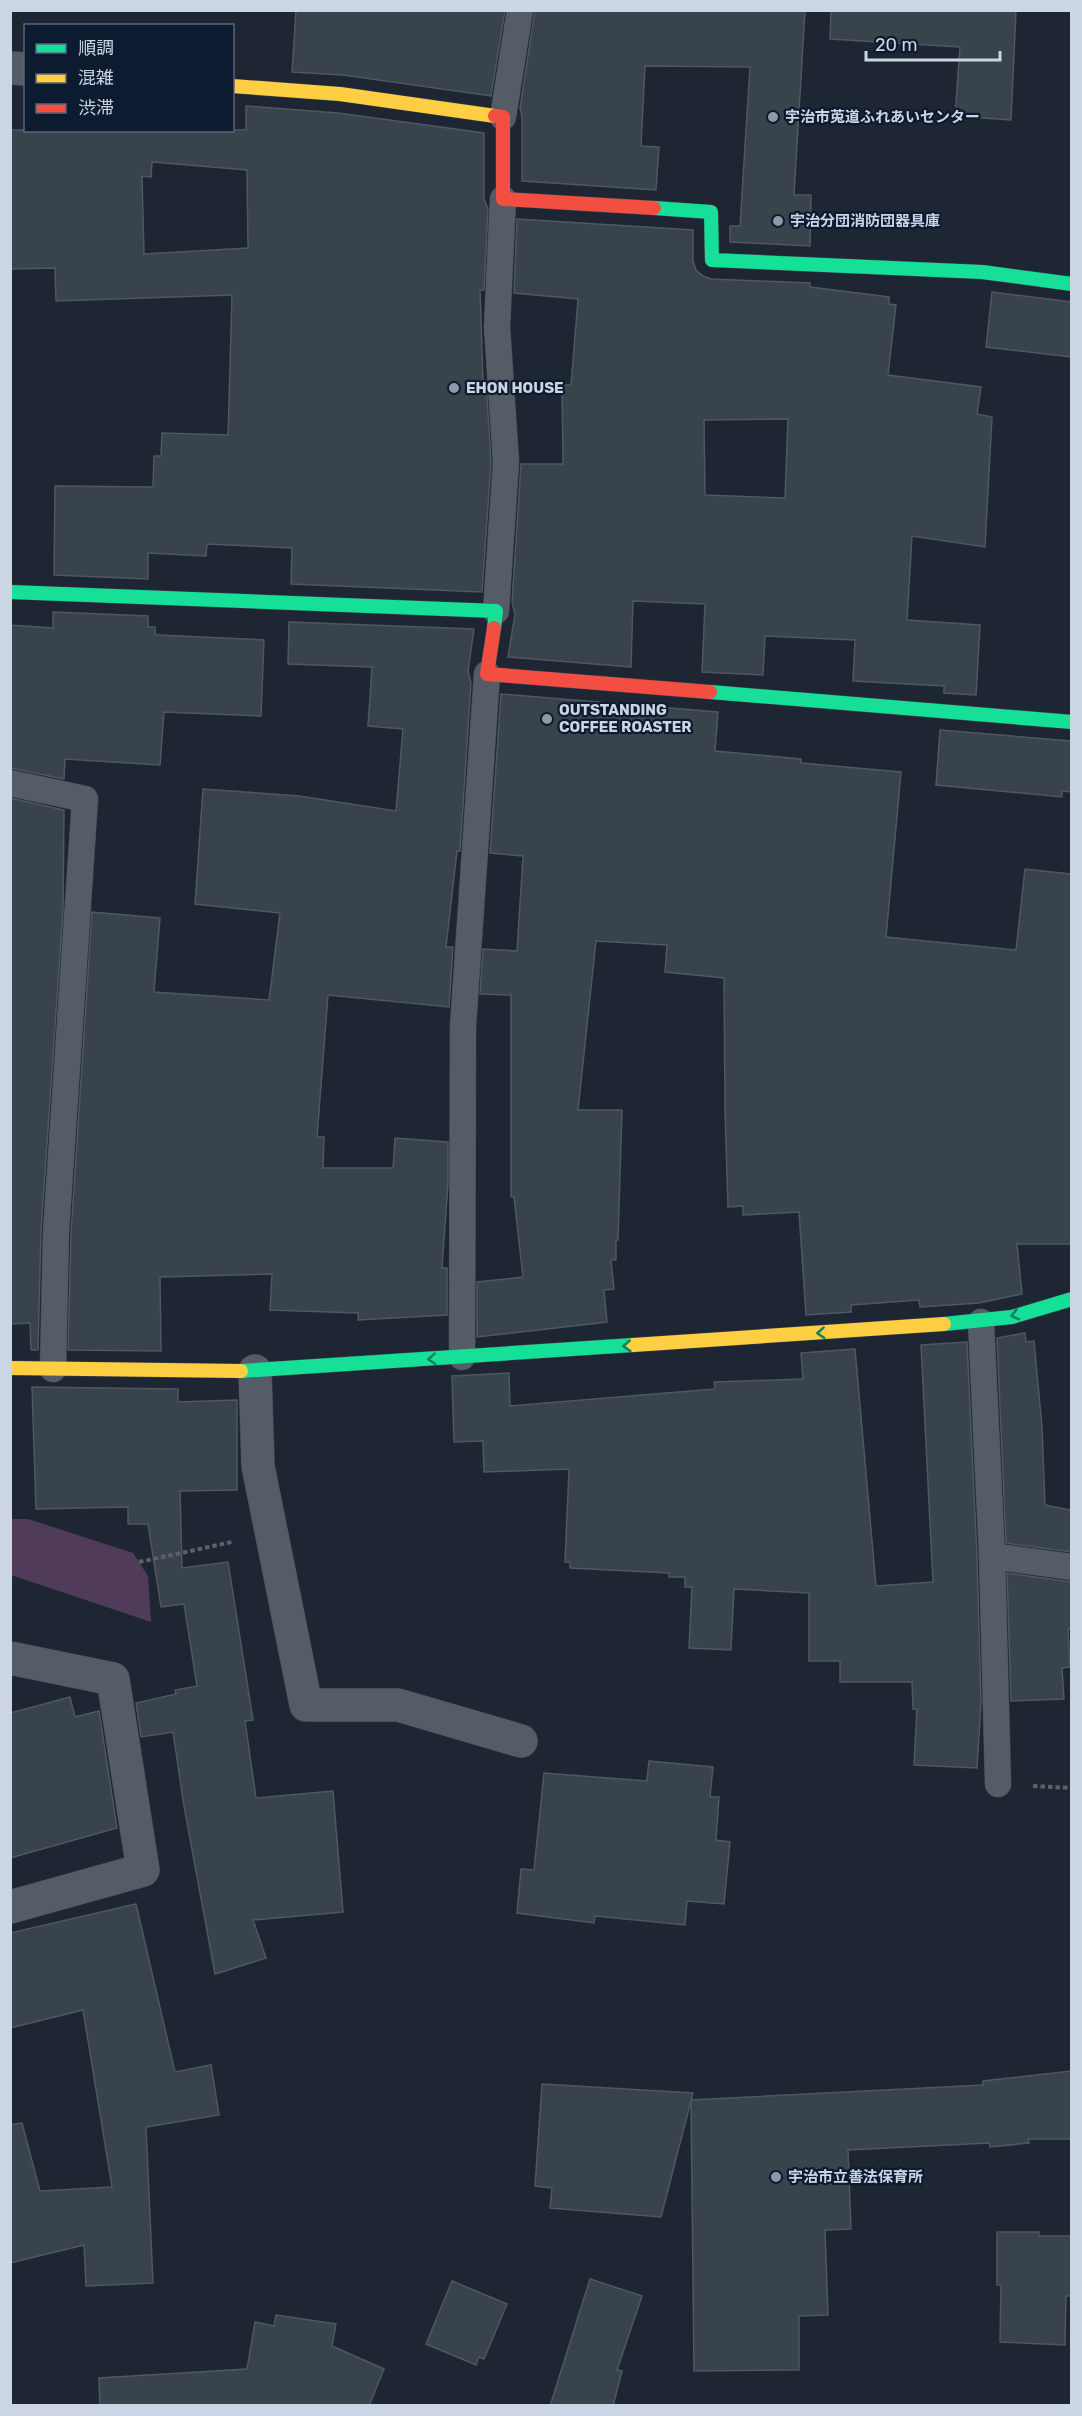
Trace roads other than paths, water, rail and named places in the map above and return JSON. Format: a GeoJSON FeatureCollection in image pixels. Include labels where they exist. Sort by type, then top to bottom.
{"type":"FeatureCollection","features":[{"type":"Feature","properties":{"kind":"street"},"geometry":{"type":"LineString","coordinates":[[234,86],[340,94],[503,117],[503,199],[711,212],[712,260],[982,272],[1071,284]]}},
{"type":"Feature","properties":{"kind":"street"},"geometry":{"type":"LineString","coordinates":[[10,592],[496,611],[487,674],[1071,722]]}},
{"type":"Feature","properties":{"kind":"street"},"geometry":{"type":"LineString","coordinates":[[10,1368],[255,1371],[981,1322],[1012,1317],[1071,1299]]}},
{"type":"Feature","properties":{"kind":"street"},"geometry":{"type":"LineString","coordinates":[[255,1371],[258,1466],[306,1705],[398,1705],[521,1741]]}},
{"type":"Feature","properties":{"kind":"street"},"geometry":{"type":"LineString","coordinates":[[10,1658],[113,1679],[143,1870],[10,1907]]}},
{"type":"Feature","properties":{"kind":"lane"},"geometry":{"type":"LineString","coordinates":[[503,117],[520,10]]}},
{"type":"Feature","properties":{"kind":"lane"},"geometry":{"type":"LineString","coordinates":[[496,611],[506,462],[497,327],[503,199]]}},
{"type":"Feature","properties":{"kind":"lane"},"geometry":{"type":"LineString","coordinates":[[462,1357],[463,1026],[487,674]]}},
{"type":"Feature","properties":{"kind":"lane"},"geometry":{"type":"LineString","coordinates":[[10,783],[85,799],[56,1232],[53,1369]]}},
{"type":"Feature","properties":{"kind":"lane"},"geometry":{"type":"LineString","coordinates":[[981,1322],[992,1556],[998,1784]]}},
{"type":"Feature","properties":{"kind":"lane"},"geometry":{"type":"LineString","coordinates":[[992,1556],[1071,1567]]}},
{"type":"Feature","properties":{"kind":"place","name":"宇治市莵道ふれあいセンター"},"geometry":{"type":"Point","coordinates":[773,117]}},
{"type":"Feature","properties":{"kind":"place","name":"宇治分団消防団器具庫"},"geometry":{"type":"Point","coordinates":[778,221]}},
{"type":"Feature","properties":{"kind":"place","name":"EHON HOUSE"},"geometry":{"type":"Point","coordinates":[454,388]}},
{"type":"Feature","properties":{"kind":"place","name":"OUTSTANDING COFFEE ROASTER"},"geometry":{"type":"Point","coordinates":[547,719]}},
{"type":"Feature","properties":{"kind":"place","name":"宇治市立善法保育所"},"geometry":{"type":"Point","coordinates":[776,2177]}}]}
